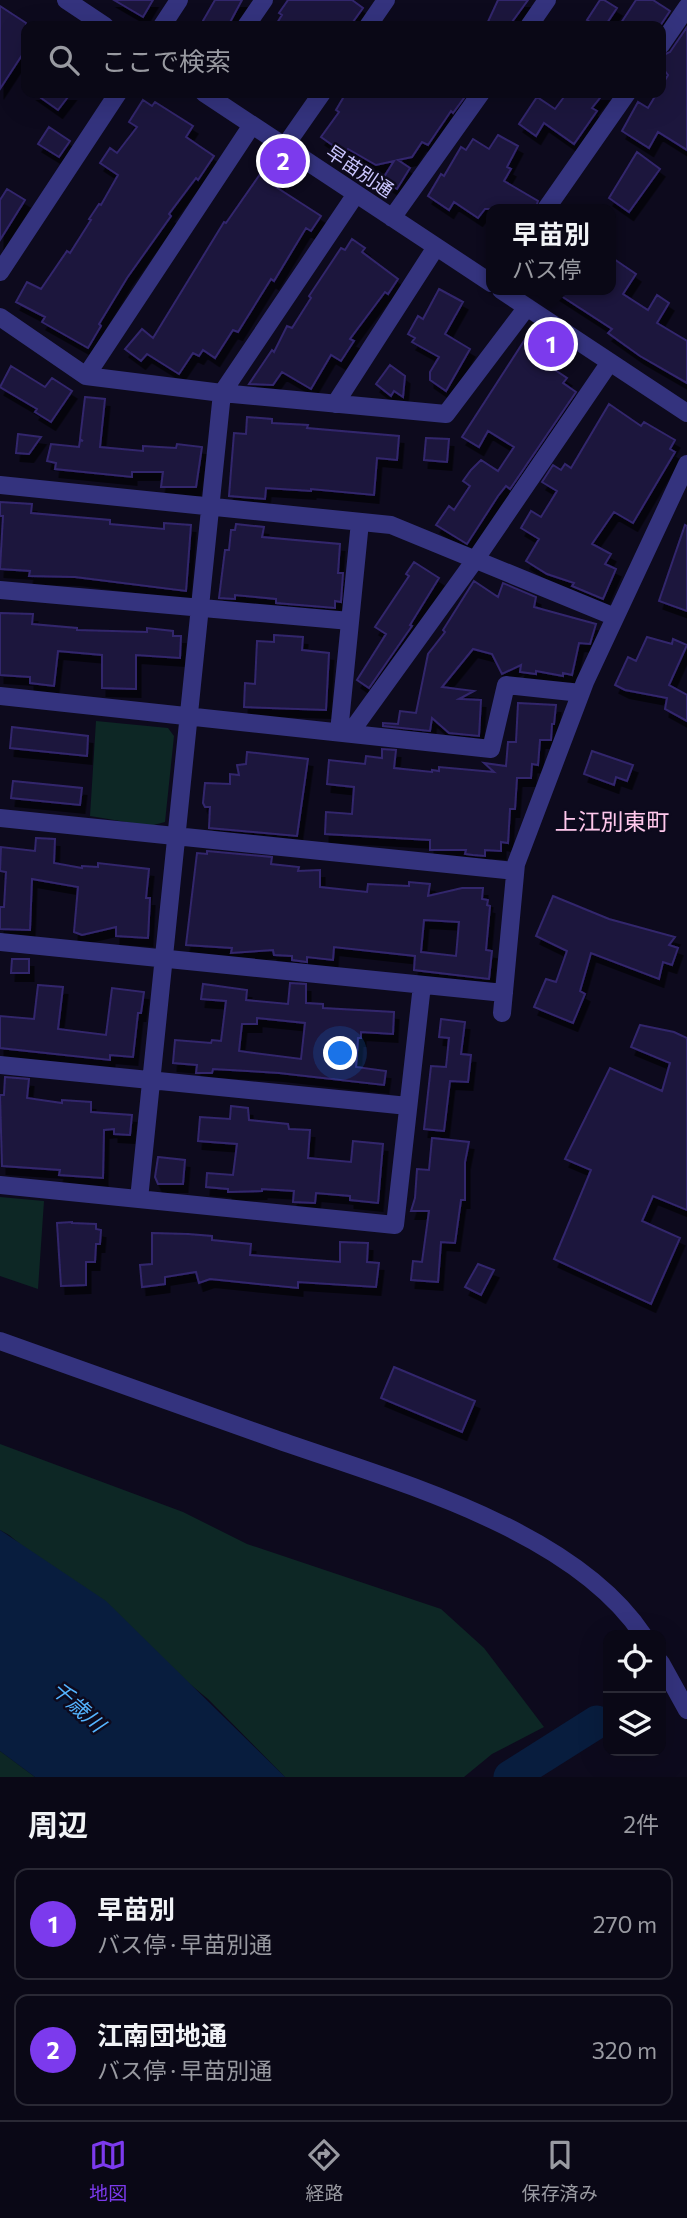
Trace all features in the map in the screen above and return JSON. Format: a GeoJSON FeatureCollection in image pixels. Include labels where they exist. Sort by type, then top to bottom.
{"type":"FeatureCollection","features":[{"type":"Feature","properties":{"kind":"street"},"geometry":{"type":"LineString","coordinates":[[66,0],[98,21]]}},
{"type":"Feature","properties":{"kind":"street"},"geometry":{"type":"LineString","coordinates":[[165,21],[179,0]]}},
{"type":"Feature","properties":{"kind":"street"},"geometry":{"type":"LineString","coordinates":[[249,21],[264,0]]}},
{"type":"Feature","properties":{"kind":"street"},"geometry":{"type":"LineString","coordinates":[[371,21],[386,0]]}},
{"type":"Feature","properties":{"kind":"street"},"geometry":{"type":"LineString","coordinates":[[532,21],[547,0]]}},
{"type":"Feature","properties":{"kind":"street"},"geometry":{"type":"LineString","coordinates":[[666,38],[687,7]]}},
{"type":"Feature","properties":{"kind":"street"},"geometry":{"type":"LineString","coordinates":[[0,272],[115,98]]}},
{"type":"Feature","properties":{"kind":"street","name":"早苗別通"},"geometry":{"type":"LineString","coordinates":[[212,98],[486,280]]}},
{"type":"Feature","properties":{"kind":"street"},"geometry":{"type":"LineString","coordinates":[[285,146],[319,98]]}},
{"type":"Feature","properties":{"kind":"street"},"geometry":{"type":"LineString","coordinates":[[392,218],[477,98]]}},
{"type":"Feature","properties":{"kind":"street"},"geometry":{"type":"LineString","coordinates":[[549,204],[624,98]]}},
{"type":"Feature","properties":{"kind":"street"},"geometry":{"type":"LineString","coordinates":[[86,376],[252,125]]}},
{"type":"Feature","properties":{"kind":"street"},"geometry":{"type":"LineString","coordinates":[[138,1199],[222,393],[356,194]]}},
{"type":"Feature","properties":{"kind":"street"},"geometry":{"type":"LineString","coordinates":[[335,404],[436,247]]}},
{"type":"Feature","properties":{"kind":"street"},"geometry":{"type":"LineString","coordinates":[[509,295],[687,413]]}},
{"type":"Feature","properties":{"kind":"street"},"geometry":{"type":"LineString","coordinates":[[0,317],[86,376],[222,393],[446,414],[527,307]]}},
{"type":"Feature","properties":{"kind":"street"},"geometry":{"type":"LineString","coordinates":[[344,733],[475,560],[610,362]]}},
{"type":"Feature","properties":{"kind":"street"},"geometry":{"type":"LineString","coordinates":[[502,1013],[515,871],[581,692],[687,464]]}},
{"type":"Feature","properties":{"kind":"street"},"geometry":{"type":"LineString","coordinates":[[0,485],[391,526],[615,617]]}},
{"type":"Feature","properties":{"kind":"street"},"geometry":{"type":"LineString","coordinates":[[344,733],[350,621],[360,522]]}},
{"type":"Feature","properties":{"kind":"street"},"geometry":{"type":"LineString","coordinates":[[0,590],[350,621]]}},
{"type":"Feature","properties":{"kind":"street"},"geometry":{"type":"LineString","coordinates":[[0,696],[491,750],[506,685],[581,692]]}},
{"type":"Feature","properties":{"kind":"street"},"geometry":{"type":"LineString","coordinates":[[0,818],[515,871]]}},
{"type":"Feature","properties":{"kind":"street"},"geometry":{"type":"LineString","coordinates":[[0,942],[504,993]]}},
{"type":"Feature","properties":{"kind":"street"},"geometry":{"type":"LineString","coordinates":[[0,1185],[395,1225],[422,985]]}},
{"type":"Feature","properties":{"kind":"street"},"geometry":{"type":"LineString","coordinates":[[0,1065],[408,1106]]}},
{"type":"Feature","properties":{"kind":"street"},"geometry":{"type":"LineString","coordinates":[[0,1341],[441,1498],[528,1537],[591,1579],[640,1630]]}},
{"type":"Feature","properties":{"kind":"street"},"geometry":{"type":"LineString","coordinates":[[666,1672],[687,1710]]}},
{"type":"Feature","properties":{"kind":"green space"},"geometry":{"type":"Polygon","coordinates":[[[96,721],[168,728],[174,736],[165,822],[150,826],[90,816],[96,721]]]}},
{"type":"Feature","properties":{"kind":"green space"},"geometry":{"type":"Polygon","coordinates":[[[0,1197],[44,1201],[38,1289],[0,1276],[0,1197]]]}},
{"type":"Feature","properties":{"kind":"green space"},"geometry":{"type":"Polygon","coordinates":[[[0,1444],[183,1512],[247,1544],[441,1609],[484,1648],[544,1727],[492,1754],[464,1777],[285,1777],[208,1699],[0,1530],[0,1444]]]}},
{"type":"Feature","properties":{"kind":"green space"},"geometry":{"type":"Polygon","coordinates":[[[0,1751],[35,1777],[0,1777],[0,1751]]]}},
{"type":"Feature","properties":{"kind":"water","name":"千歳川"},"geometry":{"type":"Polygon","coordinates":[[[0,1530],[106,1601],[285,1777],[35,1777],[0,1751],[0,1530]]]}},
{"type":"Feature","properties":{"kind":"building"},"geometry":{"type":"Polygon","coordinates":[[[114,0],[153,0],[143,17],[114,0]]]}},
{"type":"Feature","properties":{"kind":"building"},"geometry":{"type":"Polygon","coordinates":[[[215,0],[242,0],[231,21],[203,21],[215,0]]]}},
{"type":"Feature","properties":{"kind":"building"},"geometry":{"type":"Polygon","coordinates":[[[288,0],[352,0],[363,8],[354,21],[278,21],[282,15],[279,13],[288,0]]]}},
{"type":"Feature","properties":{"kind":"building"},"geometry":{"type":"Polygon","coordinates":[[[498,0],[528,0],[513,21],[488,21],[498,0]]]}},
{"type":"Feature","properties":{"kind":"building"},"geometry":{"type":"Polygon","coordinates":[[[600,0],[617,8],[608,21],[587,20],[600,0]]]}},
{"type":"Feature","properties":{"kind":"building"},"geometry":{"type":"Polygon","coordinates":[[[636,0],[653,0],[670,11],[663,21],[622,21],[636,0]]]}},
{"type":"Feature","properties":{"kind":"building"},"geometry":{"type":"Polygon","coordinates":[[[0,6],[23,21],[21,57],[0,89],[0,6]]]}},
{"type":"Feature","properties":{"kind":"building"},"geometry":{"type":"Polygon","coordinates":[[[687,27],[687,150],[658,132],[649,148],[622,131],[638,102],[648,108],[654,98],[666,98],[666,54],[687,27]]]}},
{"type":"Feature","properties":{"kind":"building"},"geometry":{"type":"Polygon","coordinates":[[[41,98],[67,98],[58,110],[41,98]]]}},
{"type":"Feature","properties":{"kind":"building"},"geometry":{"type":"Polygon","coordinates":[[[343,98],[464,98],[453,113],[451,111],[428,145],[422,142],[412,157],[398,160],[410,168],[397,189],[382,180],[394,161],[376,165],[348,149],[345,154],[321,137],[339,112],[336,110],[343,98]]]}},
{"type":"Feature","properties":{"kind":"building"},"geometry":{"type":"Polygon","coordinates":[[[536,98],[555,109],[563,98],[600,98],[592,108],[597,111],[574,144],[544,123],[536,136],[519,124],[536,98]]]}},
{"type":"Feature","properties":{"kind":"building"},"geometry":{"type":"Polygon","coordinates":[[[143,100],[152,106],[155,102],[193,126],[186,137],[214,156],[169,214],[171,216],[127,278],[88,348],[42,322],[45,317],[16,302],[27,282],[41,289],[67,251],[70,253],[91,220],[89,219],[99,204],[101,205],[118,175],[100,163],[110,148],[117,153],[137,127],[129,122],[143,100]]]}},
{"type":"Feature","properties":{"kind":"building"},"geometry":{"type":"Polygon","coordinates":[[[49,127],[70,141],[59,157],[38,144],[49,127]]]}},
{"type":"Feature","properties":{"kind":"building"},"geometry":{"type":"Polygon","coordinates":[[[498,135],[518,146],[507,167],[511,169],[504,181],[538,201],[537,204],[486,204],[486,209],[478,218],[454,202],[449,210],[428,196],[461,147],[466,150],[473,139],[489,149],[498,135]]]}},
{"type":"Feature","properties":{"kind":"building"},"geometry":{"type":"Polygon","coordinates":[[[637,152],[660,169],[629,212],[609,198],[637,152]]]}},
{"type":"Feature","properties":{"kind":"building"},"geometry":{"type":"Polygon","coordinates":[[[263,170],[280,181],[276,187],[321,216],[311,231],[306,228],[274,281],[271,279],[238,332],[233,330],[215,358],[203,350],[199,356],[193,353],[179,374],[147,354],[141,361],[125,349],[142,329],[153,338],[224,222],[226,223],[263,170]]]}},
{"type":"Feature","properties":{"kind":"building"},"geometry":{"type":"Polygon","coordinates":[[[7,189],[25,200],[0,240],[0,200],[7,189]]]}},
{"type":"Feature","properties":{"kind":"building"},"geometry":{"type":"Polygon","coordinates":[[[352,239],[365,248],[362,252],[398,279],[350,339],[354,341],[341,361],[331,355],[311,389],[282,372],[273,385],[249,384],[272,350],[274,352],[287,326],[292,328],[311,298],[309,296],[341,248],[345,250],[352,239]]]}},
{"type":"Feature","properties":{"kind":"building"},"geometry":{"type":"Polygon","coordinates":[[[616,260],[636,274],[623,294],[648,310],[657,295],[669,303],[657,323],[687,341],[687,383],[640,356],[608,333],[612,329],[560,295],[616,295],[616,260]]]}},
{"type":"Feature","properties":{"kind":"building"},"geometry":{"type":"Polygon","coordinates":[[[439,289],[463,302],[445,334],[470,349],[446,391],[430,380],[430,372],[439,357],[412,342],[415,338],[408,334],[418,316],[423,319],[439,289]]]}},
{"type":"Feature","properties":{"kind":"building"},"geometry":{"type":"Polygon","coordinates":[[[524,341],[541,352],[537,358],[567,378],[563,383],[576,392],[510,489],[506,486],[498,496],[467,544],[436,525],[449,506],[454,510],[470,486],[463,481],[481,460],[498,471],[514,447],[488,431],[479,447],[462,437],[524,341]]]}},
{"type":"Feature","properties":{"kind":"building"},"geometry":{"type":"Polygon","coordinates":[[[390,365],[405,376],[403,397],[394,391],[391,396],[376,384],[390,365]]]}},
{"type":"Feature","properties":{"kind":"building"},"geometry":{"type":"Polygon","coordinates":[[[11,366],[45,387],[52,378],[72,391],[51,422],[35,412],[37,409],[0,387],[11,366]]]}},
{"type":"Feature","properties":{"kind":"building"},"geometry":{"type":"Polygon","coordinates":[[[85,397],[105,399],[100,447],[143,451],[143,446],[176,448],[177,444],[202,447],[196,487],[161,487],[163,472],[132,472],[132,477],[55,469],[56,463],[47,461],[51,444],[79,447],[80,440],[83,441],[80,439],[85,397]]]}},
{"type":"Feature","properties":{"kind":"building"},"geometry":{"type":"Polygon","coordinates":[[[609,404],[641,426],[644,422],[675,440],[670,449],[675,452],[633,523],[614,512],[592,544],[611,554],[605,564],[616,569],[603,599],[572,586],[574,583],[547,574],[526,561],[539,539],[521,528],[531,511],[541,517],[557,491],[542,482],[553,465],[561,470],[565,464],[571,468],[609,404]]]}},
{"type":"Feature","properties":{"kind":"building"},"geometry":{"type":"Polygon","coordinates":[[[247,417],[272,419],[272,423],[308,425],[307,428],[399,436],[397,460],[377,458],[374,495],[266,488],[265,499],[229,496],[234,433],[246,434],[247,417]]]}},
{"type":"Feature","properties":{"kind":"building"},"geometry":{"type":"Polygon","coordinates":[[[18,434],[41,437],[29,454],[16,453],[18,434]]]}},
{"type":"Feature","properties":{"kind":"building"},"geometry":{"type":"Polygon","coordinates":[[[426,438],[449,439],[447,462],[424,460],[426,438]]]}},
{"type":"Feature","properties":{"kind":"building"},"geometry":{"type":"Polygon","coordinates":[[[0,502],[32,504],[31,513],[110,520],[110,524],[164,529],[164,523],[191,525],[186,591],[75,577],[29,576],[30,571],[0,569],[3,516],[0,516],[0,502]]]}},
{"type":"Feature","properties":{"kind":"building"},"geometry":{"type":"Polygon","coordinates":[[[236,524],[264,527],[262,537],[340,544],[338,573],[343,573],[341,602],[335,601],[335,608],[276,603],[276,599],[235,595],[235,599],[219,598],[225,550],[229,550],[231,530],[235,530],[236,524]]]}},
{"type":"Feature","properties":{"kind":"building"},"geometry":{"type":"Polygon","coordinates":[[[685,525],[687,526],[687,611],[659,601],[685,525]]]}},
{"type":"Feature","properties":{"kind":"building"},"geometry":{"type":"Polygon","coordinates":[[[414,562],[439,578],[410,625],[412,626],[369,688],[357,680],[386,634],[375,627],[409,576],[406,574],[414,562]]]}},
{"type":"Feature","properties":{"kind":"building"},"geometry":{"type":"Polygon","coordinates":[[[474,581],[498,597],[503,583],[536,597],[534,607],[596,624],[590,644],[579,643],[572,675],[520,672],[521,665],[502,674],[492,654],[473,649],[442,687],[474,691],[459,699],[481,700],[479,736],[449,733],[432,718],[430,731],[383,726],[383,723],[398,724],[400,711],[416,713],[428,654],[445,632],[443,630],[474,581]]]}},
{"type":"Feature","properties":{"kind":"building"},"geometry":{"type":"Polygon","coordinates":[[[0,613],[33,614],[32,624],[77,630],[147,632],[147,628],[173,631],[173,636],[181,636],[180,658],[136,655],[136,689],[102,688],[102,655],[58,651],[54,686],[30,683],[30,677],[0,675],[0,613]]]}},
{"type":"Feature","properties":{"kind":"building"},"geometry":{"type":"Polygon","coordinates":[[[274,635],[303,637],[302,650],[329,653],[326,710],[244,707],[245,683],[255,684],[257,641],[274,642],[274,635]]]}},
{"type":"Feature","properties":{"kind":"building"},"geometry":{"type":"Polygon","coordinates":[[[647,637],[672,644],[673,639],[687,645],[669,685],[687,695],[687,721],[665,709],[667,698],[625,690],[615,685],[628,657],[636,661],[647,637]]]}},
{"type":"Feature","properties":{"kind":"building"},"geometry":{"type":"Polygon","coordinates":[[[518,703],[556,705],[554,724],[551,740],[540,740],[538,765],[532,764],[531,778],[517,778],[515,809],[510,809],[508,843],[501,842],[501,851],[485,850],[485,856],[473,855],[465,854],[466,850],[430,850],[430,840],[325,834],[326,812],[352,814],[354,787],[327,784],[329,760],[365,764],[366,756],[382,758],[382,749],[396,750],[394,768],[432,772],[439,771],[439,767],[494,772],[484,763],[506,766],[508,742],[516,742],[518,703]]]}},
{"type":"Feature","properties":{"kind":"building"},"geometry":{"type":"Polygon","coordinates":[[[12,727],[88,736],[87,756],[10,748],[12,727]]]}},
{"type":"Feature","properties":{"kind":"building"},"geometry":{"type":"Polygon","coordinates":[[[592,751],[633,765],[627,781],[616,777],[614,785],[584,774],[592,751]]]}},
{"type":"Feature","properties":{"kind":"building"},"geometry":{"type":"Polygon","coordinates":[[[247,752],[308,759],[297,836],[209,828],[210,807],[205,807],[203,803],[205,783],[230,784],[230,774],[239,775],[237,765],[246,764],[247,752]]]}},
{"type":"Feature","properties":{"kind":"building"},"geometry":{"type":"Polygon","coordinates":[[[13,781],[82,788],[80,805],[11,798],[13,781]]]}},
{"type":"Feature","properties":{"kind":"building"},"geometry":{"type":"Polygon","coordinates":[[[36,838],[55,839],[54,863],[82,868],[98,867],[98,863],[149,869],[146,898],[150,898],[148,938],[116,936],[116,927],[82,935],[74,932],[78,887],[32,879],[30,930],[0,929],[0,907],[4,907],[6,872],[0,871],[1,847],[35,851],[36,838]]]}},
{"type":"Feature","properties":{"kind":"building"},"geometry":{"type":"Polygon","coordinates":[[[207,851],[272,857],[271,864],[299,867],[298,871],[320,870],[320,887],[367,892],[368,884],[409,886],[409,882],[430,884],[428,896],[462,888],[483,888],[482,899],[488,900],[487,905],[490,906],[486,950],[492,951],[489,979],[414,970],[415,956],[334,947],[333,960],[307,957],[307,962],[292,960],[292,956],[274,955],[273,950],[231,953],[232,948],[186,945],[197,853],[207,854],[207,851]],[[424,920],[421,952],[456,956],[459,922],[424,920]]]}},
{"type":"Feature","properties":{"kind":"building"},"geometry":{"type":"Polygon","coordinates":[[[553,896],[609,919],[675,937],[669,945],[678,948],[672,965],[663,962],[659,979],[591,953],[580,991],[585,994],[573,1023],[534,1007],[546,979],[556,982],[567,951],[536,936],[553,896]]]}},
{"type":"Feature","properties":{"kind":"building"},"geometry":{"type":"Polygon","coordinates":[[[12,959],[29,959],[29,973],[11,973],[12,959]]]}},
{"type":"Feature","properties":{"kind":"building"},"geometry":{"type":"Polygon","coordinates":[[[290,983],[306,984],[306,1003],[323,1004],[323,1008],[394,1012],[393,1034],[361,1032],[361,1038],[358,1038],[356,1067],[386,1071],[384,1085],[279,1073],[213,1069],[212,1073],[196,1073],[197,1065],[173,1063],[175,1040],[211,1043],[212,1040],[221,1041],[226,1001],[201,999],[203,984],[247,990],[246,1000],[288,1004],[290,983]],[[257,1018],[257,1024],[242,1024],[239,1051],[301,1059],[305,1023],[257,1018]]]}},
{"type":"Feature","properties":{"kind":"building"},"geometry":{"type":"Polygon","coordinates":[[[38,985],[63,987],[58,1029],[106,1035],[112,988],[144,992],[141,1013],[138,1013],[133,1057],[110,1055],[110,1060],[0,1048],[0,1016],[34,1019],[38,985]]]}},
{"type":"Feature","properties":{"kind":"building"},"geometry":{"type":"Polygon","coordinates":[[[441,1019],[465,1022],[461,1054],[471,1055],[468,1082],[450,1081],[444,1131],[424,1129],[431,1066],[446,1067],[449,1038],[439,1037],[441,1019]]]}},
{"type":"Feature","properties":{"kind":"building"},"geometry":{"type":"Polygon","coordinates":[[[640,1025],[674,1032],[687,1038],[687,1210],[653,1196],[642,1221],[680,1238],[651,1304],[554,1259],[591,1170],[565,1159],[610,1068],[662,1091],[670,1063],[631,1047],[640,1025]]]}},
{"type":"Feature","properties":{"kind":"building"},"geometry":{"type":"Polygon","coordinates":[[[5,1077],[29,1079],[27,1098],[62,1103],[62,1100],[91,1102],[91,1112],[132,1115],[130,1135],[114,1134],[114,1129],[104,1130],[103,1178],[59,1175],[60,1170],[2,1166],[0,1095],[4,1095],[5,1077]]]}},
{"type":"Feature","properties":{"kind":"building"},"geometry":{"type":"Polygon","coordinates":[[[231,1106],[248,1108],[249,1120],[288,1124],[289,1129],[310,1130],[308,1158],[351,1162],[353,1141],[383,1144],[378,1203],[350,1200],[350,1196],[316,1193],[315,1203],[293,1202],[294,1191],[262,1189],[228,1192],[228,1189],[206,1187],[207,1173],[233,1175],[237,1144],[198,1141],[200,1117],[230,1119],[231,1106]]]}},
{"type":"Feature","properties":{"kind":"building"},"geometry":{"type":"Polygon","coordinates":[[[432,1138],[469,1142],[465,1162],[465,1200],[461,1200],[455,1243],[441,1242],[438,1282],[411,1280],[413,1261],[422,1262],[429,1211],[411,1211],[415,1198],[417,1169],[429,1170],[432,1138]]]}},
{"type":"Feature","properties":{"kind":"building"},"geometry":{"type":"Polygon","coordinates":[[[158,1157],[185,1160],[183,1184],[158,1184],[155,1177],[158,1157]]]}},
{"type":"Feature","properties":{"kind":"building"},"geometry":{"type":"Polygon","coordinates":[[[57,1223],[96,1224],[96,1229],[101,1230],[100,1244],[96,1244],[95,1262],[86,1262],[86,1285],[61,1286],[57,1223]]]}},
{"type":"Feature","properties":{"kind":"building"},"geometry":{"type":"Polygon","coordinates":[[[152,1233],[212,1236],[212,1240],[251,1244],[250,1255],[340,1262],[340,1242],[368,1243],[367,1262],[379,1263],[376,1287],[298,1282],[298,1288],[210,1279],[199,1283],[196,1272],[165,1277],[165,1284],[142,1287],[140,1265],[152,1264],[152,1233]]]}},
{"type":"Feature","properties":{"kind":"building"},"geometry":{"type":"Polygon","coordinates":[[[478,1264],[494,1270],[481,1295],[465,1287],[478,1264]]]}},
{"type":"Feature","properties":{"kind":"building"},"geometry":{"type":"Polygon","coordinates":[[[394,1367],[475,1401],[462,1432],[381,1398],[394,1367]]]}},
{"type":"Feature","properties":{"kind":"waterway"},"geometry":{"type":"LineString","coordinates":[[510,1777],[597,1722]]}},
{"type":"Feature","properties":{"kind":"place","name":"江南団地通"},"geometry":{"type":"Point","coordinates":[283,161]}},
{"type":"Feature","properties":{"kind":"place","name":"早苗別"},"geometry":{"type":"Point","coordinates":[551,344]}},
{"type":"Feature","properties":{"kind":"district","name":"上江別東町"},"geometry":{"type":"Point","coordinates":[612,822]}}]}
